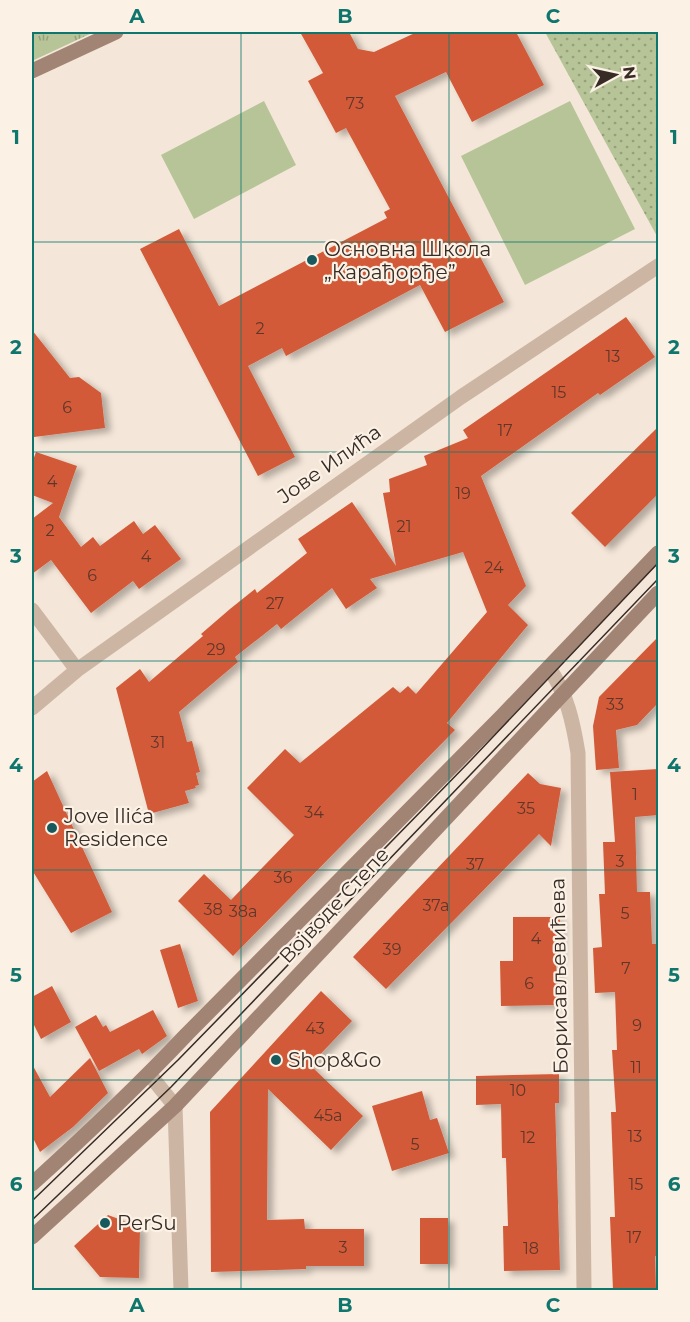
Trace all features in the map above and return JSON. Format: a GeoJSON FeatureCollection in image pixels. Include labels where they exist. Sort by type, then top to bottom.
{"type":"FeatureCollection","features":[{"type":"Feature","properties":{"kind":"main road"},"geometry":{"type":"LineString","coordinates":[[32,71],[116,32]]}},
{"type":"Feature","properties":{"kind":"main road","name":"Војводе Степе"},"geometry":{"type":"LineString","coordinates":[[32,1184],[113,1111],[549,668],[658,553]]}},
{"type":"Feature","properties":{"kind":"main road","name":"Војводе Степе"},"geometry":{"type":"LineString","coordinates":[[32,1237],[175,1106],[658,593]]}},
{"type":"Feature","properties":{"kind":"street","name":"Јове Илића"},"geometry":{"type":"LineString","coordinates":[[32,708],[77,670],[460,397],[658,266]]}},
{"type":"Feature","properties":{"kind":"street"},"geometry":{"type":"LineString","coordinates":[[32,610],[77,670]]}},
{"type":"Feature","properties":{"kind":"street","name":"Борисављевићева"},"geometry":{"type":"LineString","coordinates":[[549,668],[563,693],[572,717],[578,753],[584,1290]]}},
{"type":"Feature","properties":{"kind":"street"},"geometry":{"type":"LineString","coordinates":[[149,1074],[175,1106],[181,1290]]}},
{"type":"Feature","properties":{"kind":"green space"},"geometry":{"type":"Polygon","coordinates":[[[32,32],[94,32],[32,61],[32,32]]]}},
{"type":"Feature","properties":{"kind":"green space"},"geometry":{"type":"Polygon","coordinates":[[[545,32],[658,32],[658,238],[545,32]]]}},
{"type":"Feature","properties":{"kind":"green space"},"geometry":{"type":"Polygon","coordinates":[[[264,101],[296,165],[194,219],[161,155],[264,101]]]}},
{"type":"Feature","properties":{"kind":"green space"},"geometry":{"type":"Polygon","coordinates":[[[570,101],[635,229],[525,285],[461,156],[570,101]]]}},
{"type":"Feature","properties":{"kind":"building"},"geometry":{"type":"Polygon","coordinates":[[[300,32],[349,32],[358,49],[374,52],[417,32],[516,32],[544,85],[472,122],[446,72],[395,96],[504,302],[445,332],[420,285],[286,356],[282,348],[248,366],[295,457],[258,476],[140,249],[179,229],[219,306],[387,218],[384,212],[390,209],[346,128],[336,133],[308,81],[323,73],[300,32]]]}},
{"type":"Feature","properties":{"kind":"building"},"geometry":{"type":"Polygon","coordinates":[[[626,317],[655,357],[600,395],[598,393],[481,476],[526,586],[508,605],[528,625],[447,723],[455,730],[233,956],[178,901],[204,874],[231,900],[294,835],[247,788],[285,749],[300,763],[393,687],[400,693],[408,686],[416,694],[487,612],[463,552],[370,579],[377,588],[346,609],[332,588],[281,629],[277,624],[235,657],[238,662],[179,712],[187,742],[192,741],[200,772],[196,773],[199,785],[185,791],[189,803],[149,814],[116,688],[140,669],[149,682],[203,636],[201,634],[230,609],[255,589],[257,593],[307,553],[298,539],[352,502],[396,566],[383,493],[390,492],[389,479],[427,465],[424,456],[468,438],[463,430],[626,317]]]}},
{"type":"Feature","properties":{"kind":"building"},"geometry":{"type":"Polygon","coordinates":[[[32,330],[70,378],[79,377],[101,393],[105,428],[34,437],[32,330]]]}},
{"type":"Feature","properties":{"kind":"building"},"geometry":{"type":"Polygon","coordinates":[[[658,427],[658,494],[605,547],[571,513],[658,427]]]}},
{"type":"Feature","properties":{"kind":"building"},"geometry":{"type":"Polygon","coordinates":[[[36,452],[77,466],[59,517],[81,547],[93,537],[100,546],[134,521],[143,534],[155,525],[181,559],[139,589],[133,581],[91,613],[51,560],[32,574],[32,519],[53,503],[32,495],[32,463],[36,452]]]}},
{"type":"Feature","properties":{"kind":"building"},"geometry":{"type":"Polygon","coordinates":[[[658,637],[658,703],[637,725],[616,730],[619,768],[596,770],[593,726],[599,697],[658,637]]]}},
{"type":"Feature","properties":{"kind":"building"},"geometry":{"type":"Polygon","coordinates":[[[658,769],[658,815],[635,817],[637,892],[650,892],[652,944],[658,944],[658,1256],[655,1256],[656,1290],[613,1290],[610,1217],[615,1217],[611,1112],[616,1112],[612,1050],[617,1050],[615,992],[595,993],[593,948],[602,947],[599,894],[605,894],[603,842],[615,842],[610,772],[658,769]]]}},
{"type":"Feature","properties":{"kind":"building","name":"Jove Ilića Residence"},"geometry":{"type":"Polygon","coordinates":[[[47,771],[112,912],[71,933],[32,870],[32,782],[47,771]]]}},
{"type":"Feature","properties":{"kind":"building"},"geometry":{"type":"Polygon","coordinates":[[[528,773],[540,784],[561,788],[551,846],[539,834],[386,989],[353,957],[528,773]]]}},
{"type":"Feature","properties":{"kind":"building"},"geometry":{"type":"Polygon","coordinates":[[[513,917],[560,917],[559,959],[556,959],[557,1005],[501,1006],[500,961],[513,961],[513,917]]]}},
{"type":"Feature","properties":{"kind":"building"},"geometry":{"type":"Polygon","coordinates":[[[180,944],[198,1001],[178,1008],[160,950],[180,944]]]}},
{"type":"Feature","properties":{"kind":"building"},"geometry":{"type":"Polygon","coordinates":[[[52,986],[71,1022],[41,1039],[32,1021],[32,997],[52,986]]]}},
{"type":"Feature","properties":{"kind":"building"},"geometry":{"type":"Polygon","coordinates":[[[321,991],[352,1021],[310,1065],[363,1116],[331,1150],[268,1089],[267,1220],[304,1219],[305,1229],[364,1229],[364,1266],[306,1266],[306,1269],[211,1272],[210,1112],[321,991]]]}},
{"type":"Feature","properties":{"kind":"building"},"geometry":{"type":"Polygon","coordinates":[[[153,1010],[167,1036],[142,1054],[139,1049],[99,1071],[75,1027],[96,1015],[103,1027],[106,1025],[110,1032],[153,1010]]]}},
{"type":"Feature","properties":{"kind":"building"},"geometry":{"type":"Polygon","coordinates":[[[90,1058],[108,1093],[73,1127],[40,1152],[32,1136],[32,1064],[50,1097],[90,1058]]]}},
{"type":"Feature","properties":{"kind":"building"},"geometry":{"type":"Polygon","coordinates":[[[559,1074],[559,1103],[555,1103],[560,1270],[504,1271],[503,1226],[508,1226],[506,1158],[502,1158],[501,1104],[476,1105],[476,1076],[559,1074]]]}},
{"type":"Feature","properties":{"kind":"building"},"geometry":{"type":"Polygon","coordinates":[[[422,1091],[430,1120],[437,1118],[449,1153],[392,1171],[372,1106],[422,1091]]]}},
{"type":"Feature","properties":{"kind":"building"},"geometry":{"type":"Polygon","coordinates":[[[108,1215],[140,1227],[139,1278],[100,1277],[74,1246],[108,1215]]]}},
{"type":"Feature","properties":{"kind":"building"},"geometry":{"type":"Polygon","coordinates":[[[420,1218],[448,1218],[448,1264],[420,1264],[420,1218]]]}},
{"type":"Feature","properties":{"kind":"tram line"},"geometry":{"type":"LineString","coordinates":[[32,1201],[178,1060],[471,760],[658,563]]}},
{"type":"Feature","properties":{"kind":"tram line"},"geometry":{"type":"LineString","coordinates":[[32,1220],[171,1087],[658,579]]}},
{"type":"Feature","properties":{"kind":"place","name":"Основна Школа „Карађорђе”"},"geometry":{"type":"Point","coordinates":[312,260]}},
{"type":"Feature","properties":{"kind":"place","name":"Jove Ilića Residence"},"geometry":{"type":"Point","coordinates":[52,828]}},
{"type":"Feature","properties":{"kind":"place","name":"Shop&Go"},"geometry":{"type":"Point","coordinates":[276,1060]}},
{"type":"Feature","properties":{"kind":"place","name":"PerSu"},"geometry":{"type":"Point","coordinates":[105,1223]}}]}
